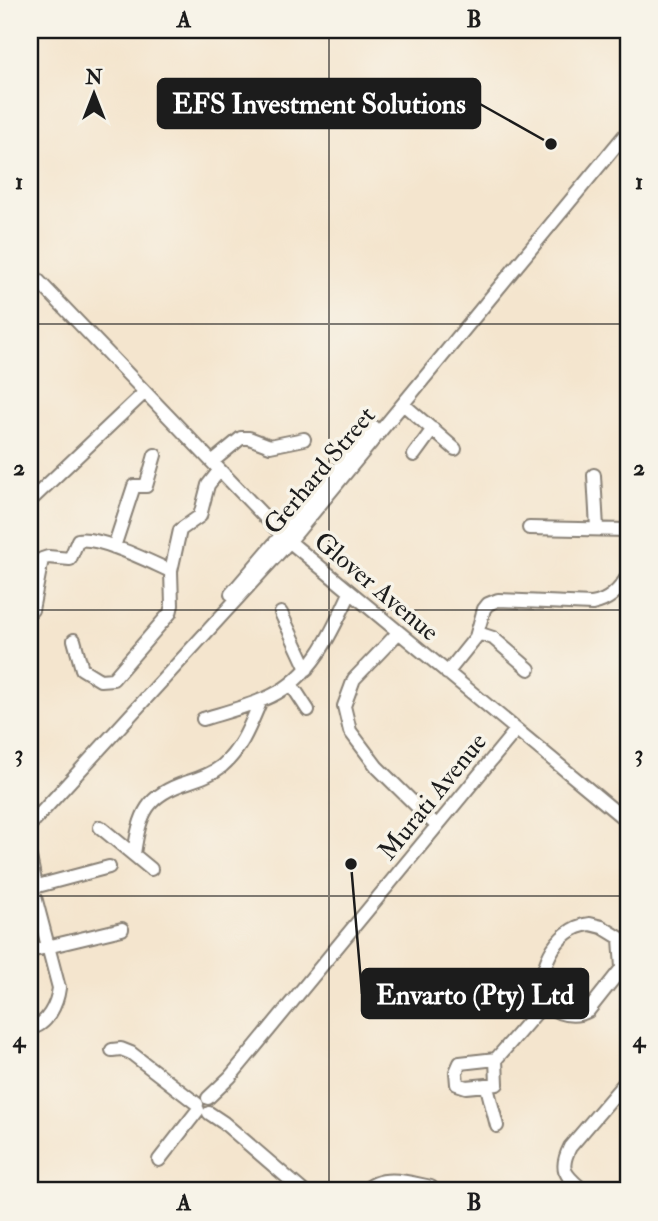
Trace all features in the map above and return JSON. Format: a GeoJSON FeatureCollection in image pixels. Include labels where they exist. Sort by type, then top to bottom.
{"type":"FeatureCollection","features":[{"type":"Feature","properties":{"kind":"street","name":"Gerhard Street"},"geometry":{"type":"LineString","coordinates":[[285,538],[628,123]]}},
{"type":"Feature","properties":{"kind":"street","name":"Gerhard Street"},"geometry":{"type":"LineString","coordinates":[[30,835],[32,818],[403,404],[628,131]]}},
{"type":"Feature","properties":{"kind":"street","name":"Glover Avenue"},"geometry":{"type":"LineString","coordinates":[[30,272],[285,538],[628,822]]}},
{"type":"Feature","properties":{"kind":"street"},"geometry":{"type":"LineString","coordinates":[[30,501],[145,393]]}},
{"type":"Feature","properties":{"kind":"street"},"geometry":{"type":"LineString","coordinates":[[403,404],[455,449]]}},
{"type":"Feature","properties":{"kind":"street"},"geometry":{"type":"LineString","coordinates":[[414,455],[433,429]]}},
{"type":"Feature","properties":{"kind":"street"},"geometry":{"type":"LineString","coordinates":[[74,640],[82,669],[100,680],[113,679],[170,613],[171,571],[180,530],[200,516],[216,467],[241,438],[271,446],[303,439]]}},
{"type":"Feature","properties":{"kind":"street"},"geometry":{"type":"LineString","coordinates":[[114,547],[134,486],[146,486],[155,456]]}},
{"type":"Feature","properties":{"kind":"street"},"geometry":{"type":"LineString","coordinates":[[594,475],[597,528]]}},
{"type":"Feature","properties":{"kind":"street"},"geometry":{"type":"LineString","coordinates":[[529,528],[628,530]]}},
{"type":"Feature","properties":{"kind":"street"},"geometry":{"type":"LineString","coordinates":[[32,610],[41,559],[70,559],[78,540],[114,547],[171,571]]}},
{"type":"Feature","properties":{"kind":"street"},"geometry":{"type":"LineString","coordinates":[[447,673],[478,633],[484,609],[488,604],[498,600],[600,603],[614,593],[628,575]]}},
{"type":"Feature","properties":{"kind":"street"},"geometry":{"type":"LineString","coordinates":[[203,719],[261,700],[291,684],[307,669],[332,631],[350,593]]}},
{"type":"Feature","properties":{"kind":"street"},"geometry":{"type":"LineString","coordinates":[[281,613],[307,669]]}},
{"type":"Feature","properties":{"kind":"street"},"geometry":{"type":"LineString","coordinates":[[398,633],[354,680],[344,706],[350,731],[377,767],[437,826]]}},
{"type":"Feature","properties":{"kind":"street"},"geometry":{"type":"LineString","coordinates":[[478,633],[493,638],[529,669]]}},
{"type":"Feature","properties":{"kind":"street"},"geometry":{"type":"LineString","coordinates":[[291,684],[308,710]]}},
{"type":"Feature","properties":{"kind":"street"},"geometry":{"type":"LineString","coordinates":[[134,854],[139,822],[149,804],[170,787],[208,775],[221,766],[244,737],[261,700]]}},
{"type":"Feature","properties":{"kind":"street","name":"Murati Avenue"},"geometry":{"type":"LineString","coordinates":[[159,1160],[516,730]]}},
{"type":"Feature","properties":{"kind":"street"},"geometry":{"type":"LineString","coordinates":[[100,827],[151,869]]}},
{"type":"Feature","properties":{"kind":"street"},"geometry":{"type":"LineString","coordinates":[[30,858],[32,888],[58,988],[58,998],[41,1025],[30,1028]]}},
{"type":"Feature","properties":{"kind":"street"},"geometry":{"type":"LineString","coordinates":[[32,888],[109,867]]}},
{"type":"Feature","properties":{"kind":"street"},"geometry":{"type":"LineString","coordinates":[[590,924],[624,936],[622,968],[588,1011],[580,1015],[564,1014],[544,1004],[541,993],[544,965],[567,935],[582,925],[590,924]]}},
{"type":"Feature","properties":{"kind":"street"},"geometry":{"type":"LineString","coordinates":[[30,951],[122,929]]}},
{"type":"Feature","properties":{"kind":"street"},"geometry":{"type":"LineString","coordinates":[[496,1059],[499,1080],[494,1086],[466,1087],[457,1084],[457,1068],[466,1061],[496,1059],[544,1004]]}},
{"type":"Feature","properties":{"kind":"street"},"geometry":{"type":"LineString","coordinates":[[111,1049],[131,1053],[203,1105],[303,1191]]}},
{"type":"Feature","properties":{"kind":"street"},"geometry":{"type":"LineString","coordinates":[[584,1191],[566,1175],[563,1163],[565,1156],[628,1079]]}},
{"type":"Feature","properties":{"kind":"street"},"geometry":{"type":"LineString","coordinates":[[487,1087],[497,1126]]}},
{"type":"Feature","properties":{"kind":"street"},"geometry":{"type":"LineString","coordinates":[[365,1191],[372,1184],[388,1181],[431,1187]]}},
{"type":"Feature","properties":{"kind":"place","name":"EFS Investment Solutions"},"geometry":{"type":"Point","coordinates":[551,144]}},
{"type":"Feature","properties":{"kind":"place","name":"Envarto (Pty) Ltd"},"geometry":{"type":"Point","coordinates":[351,864]}}]}
